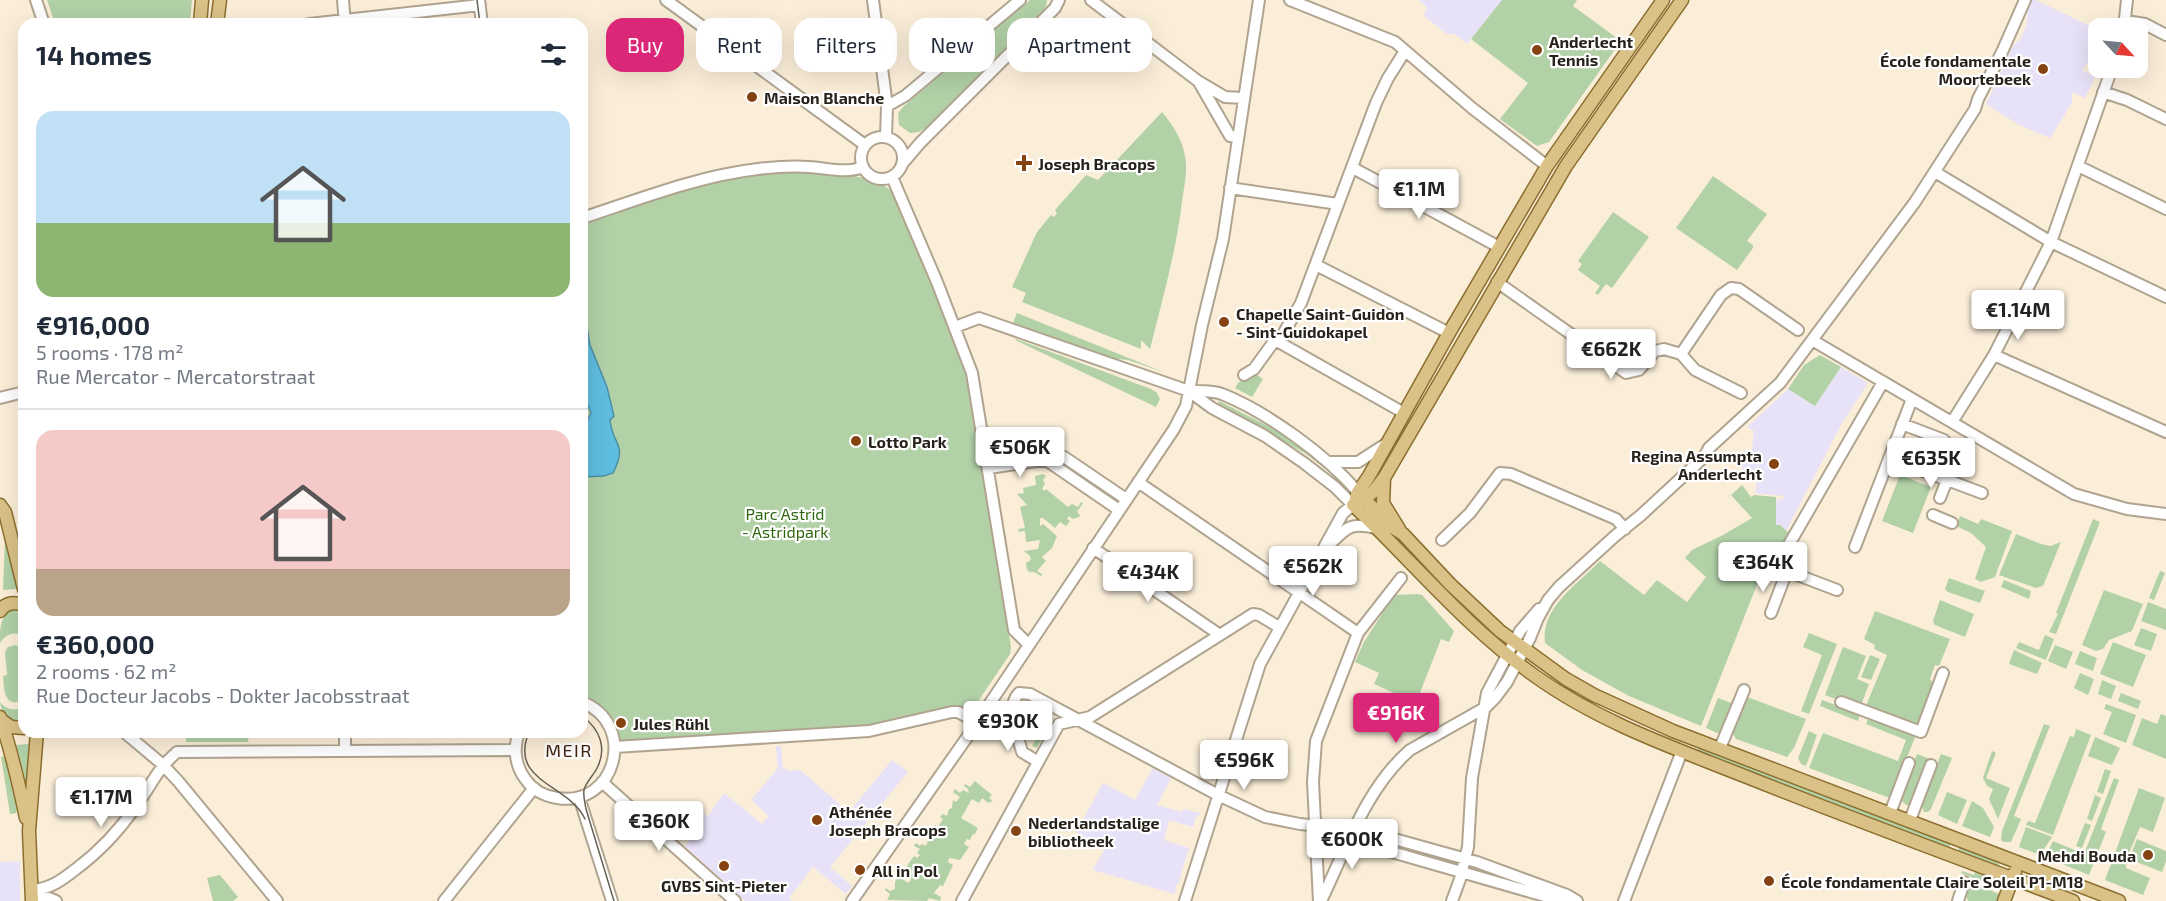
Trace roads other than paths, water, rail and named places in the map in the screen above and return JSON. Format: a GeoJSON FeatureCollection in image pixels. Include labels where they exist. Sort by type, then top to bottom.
{"type":"FeatureCollection","features":[{"type":"Feature","properties":{"kind":"main road"},"geometry":{"type":"LineString","coordinates":[[200,18],[202,0]]}},
{"type":"Feature","properties":{"kind":"main road"},"geometry":{"type":"LineString","coordinates":[[218,18],[220,0]]}},
{"type":"Feature","properties":{"kind":"main road"},"geometry":{"type":"LineString","coordinates":[[1358,498],[1449,333],[1547,166],[1663,0]]}},
{"type":"Feature","properties":{"kind":"main road"},"geometry":{"type":"LineString","coordinates":[[1358,498],[1373,492],[1384,478],[1568,162],[1682,0]]}},
{"type":"Feature","properties":{"kind":"main road"},"geometry":{"type":"LineString","coordinates":[[1510,260],[1513,243],[1549,178],[1550,170],[1547,166]]}},
{"type":"Feature","properties":{"kind":"main road"},"geometry":{"type":"LineString","coordinates":[[1384,478],[1383,503],[1403,534],[1471,605],[1514,641],[1566,679],[1594,695],[1659,725],[2119,901]]}},
{"type":"Feature","properties":{"kind":"main road"},"geometry":{"type":"LineString","coordinates":[[1358,498],[1376,528],[1450,604],[1518,663],[1574,701],[1641,735],[1838,813],[2073,901]]}},
{"type":"Feature","properties":{"kind":"main road"},"geometry":{"type":"LineString","coordinates":[[1358,498],[1403,534]]}},
{"type":"Feature","properties":{"kind":"main road"},"geometry":{"type":"LineString","coordinates":[[0,505],[5,512],[18,565]]}},
{"type":"Feature","properties":{"kind":"main road"},"geometry":{"type":"LineString","coordinates":[[0,611],[6,605],[18,604]]}},
{"type":"Feature","properties":{"kind":"main road"},"geometry":{"type":"LineString","coordinates":[[1,718],[11,727],[18,728]]}},
{"type":"Feature","properties":{"kind":"main road"},"geometry":{"type":"LineString","coordinates":[[1,718],[29,831]]}},
{"type":"Feature","properties":{"kind":"main road"},"geometry":{"type":"LineString","coordinates":[[32,897],[29,831],[37,738]]}},
{"type":"Feature","properties":{"kind":"main road"},"geometry":{"type":"LineString","coordinates":[[2004,901],[2018,862]]}},
{"type":"Feature","properties":{"kind":"street"},"geometry":{"type":"LineString","coordinates":[[36,0],[42,18]]}},
{"type":"Feature","properties":{"kind":"street"},"geometry":{"type":"LineString","coordinates":[[343,0],[345,18]]}},
{"type":"Feature","properties":{"kind":"street"},"geometry":{"type":"LineString","coordinates":[[666,0],[865,146]]}},
{"type":"Feature","properties":{"kind":"street"},"geometry":{"type":"LineString","coordinates":[[873,0],[888,105],[886,137]]}},
{"type":"Feature","properties":{"kind":"street"},"geometry":{"type":"LineString","coordinates":[[888,105],[905,96],[1020,0]]}},
{"type":"Feature","properties":{"kind":"street"},"geometry":{"type":"LineString","coordinates":[[903,163],[920,143],[1055,8],[1059,0]]}},
{"type":"Feature","properties":{"kind":"street"},"geometry":{"type":"LineString","coordinates":[[1091,0],[1198,81],[1225,97],[1243,98]]}},
{"type":"Feature","properties":{"kind":"street"},"geometry":{"type":"LineString","coordinates":[[852,901],[991,702],[1176,426],[1186,406],[1222,239],[1259,0]]}},
{"type":"Feature","properties":{"kind":"street"},"geometry":{"type":"LineString","coordinates":[[1290,0],[1395,42],[1472,108],[1547,166]]}},
{"type":"Feature","properties":{"kind":"street"},"geometry":{"type":"LineString","coordinates":[[1452,901],[1468,847],[1472,778],[1487,693],[1520,631],[1559,587],[1704,457],[1709,448],[1780,383],[1935,172],[1975,110],[1978,99],[2025,0]]}},
{"type":"Feature","properties":{"kind":"street"},"geometry":{"type":"LineString","coordinates":[[2126,18],[2127,0]]}},
{"type":"Feature","properties":{"kind":"street"},"geometry":{"type":"LineString","coordinates":[[372,18],[479,2],[481,18]]}},
{"type":"Feature","properties":{"kind":"street"},"geometry":{"type":"LineString","coordinates":[[1654,13],[1656,24],[1662,28]]}},
{"type":"Feature","properties":{"kind":"street"},"geometry":{"type":"LineString","coordinates":[[2148,26],[2166,35]]}},
{"type":"Feature","properties":{"kind":"street"},"geometry":{"type":"LineString","coordinates":[[1244,375],[1254,369],[1293,319],[1316,265],[1376,103],[1405,51]]}},
{"type":"Feature","properties":{"kind":"street"},"geometry":{"type":"LineString","coordinates":[[1952,422],[1994,355],[2051,242],[2108,78]]}},
{"type":"Feature","properties":{"kind":"street"},"geometry":{"type":"LineString","coordinates":[[1198,81],[1230,136],[1237,138]]}},
{"type":"Feature","properties":{"kind":"street"},"geometry":{"type":"LineString","coordinates":[[2103,92],[2127,100],[2166,119]]}},
{"type":"Feature","properties":{"kind":"street"},"geometry":{"type":"LineString","coordinates":[[886,137],[894,140],[900,147],[903,155],[901,169],[892,177],[885,179],[872,177],[863,167],[862,152],[865,146],[875,138],[886,137]]}},
{"type":"Feature","properties":{"kind":"street"},"geometry":{"type":"LineString","coordinates":[[2078,166],[2166,209]]}},
{"type":"Feature","properties":{"kind":"street"},"geometry":{"type":"LineString","coordinates":[[588,216],[691,183],[727,174],[782,167],[853,171],[863,167]]}},
{"type":"Feature","properties":{"kind":"street"},"geometry":{"type":"LineString","coordinates":[[1353,168],[1499,247]]}},
{"type":"Feature","properties":{"kind":"street"},"geometry":{"type":"LineString","coordinates":[[1935,172],[2051,242],[2166,297]]}},
{"type":"Feature","properties":{"kind":"street"},"geometry":{"type":"LineString","coordinates":[[892,177],[972,373],[1014,630],[1028,644]]}},
{"type":"Feature","properties":{"kind":"street"},"geometry":{"type":"LineString","coordinates":[[1230,188],[1338,204]]}},
{"type":"Feature","properties":{"kind":"street"},"geometry":{"type":"LineString","coordinates":[[1316,265],[1449,333]]}},
{"type":"Feature","properties":{"kind":"street"},"geometry":{"type":"LineString","coordinates":[[1497,282],[1626,373],[1639,370],[1650,355],[1659,349],[1681,354],[1695,370],[1741,393]]}},
{"type":"Feature","properties":{"kind":"street"},"geometry":{"type":"LineString","coordinates":[[1681,354],[1721,295],[1733,287],[1798,330]]}},
{"type":"Feature","properties":{"kind":"street"},"geometry":{"type":"LineString","coordinates":[[955,327],[980,318],[1189,391],[1220,393],[1271,422],[1328,462],[1344,476],[1358,498]]}},
{"type":"Feature","properties":{"kind":"street"},"geometry":{"type":"LineString","coordinates":[[1275,340],[1404,413]]}},
{"type":"Feature","properties":{"kind":"street"},"geometry":{"type":"LineString","coordinates":[[1812,340],[2074,494],[2127,509],[2166,514]]}},
{"type":"Feature","properties":{"kind":"street"},"geometry":{"type":"LineString","coordinates":[[1994,355],[2166,432]]}},
{"type":"Feature","properties":{"kind":"street"},"geometry":{"type":"LineString","coordinates":[[1837,590],[1772,565],[1883,382]]}},
{"type":"Feature","properties":{"kind":"street"},"geometry":{"type":"LineString","coordinates":[[1189,391],[1212,408],[1265,436],[1335,487],[1358,498]]}},
{"type":"Feature","properties":{"kind":"street"},"geometry":{"type":"LineString","coordinates":[[0,398],[18,394]]}},
{"type":"Feature","properties":{"kind":"street"},"geometry":{"type":"LineString","coordinates":[[1855,547],[1912,399]]}},
{"type":"Feature","properties":{"kind":"street"},"geometry":{"type":"LineString","coordinates":[[1902,424],[1944,440]]}},
{"type":"Feature","properties":{"kind":"street"},"geometry":{"type":"LineString","coordinates":[[1328,462],[1358,462],[1386,444]]}},
{"type":"Feature","properties":{"kind":"street"},"geometry":{"type":"LineString","coordinates":[[989,468],[1064,457],[1126,499]]}},
{"type":"Feature","properties":{"kind":"street"},"geometry":{"type":"LineString","coordinates":[[1889,458],[1982,493]]}},
{"type":"Feature","properties":{"kind":"street"},"geometry":{"type":"LineString","coordinates":[[1046,460],[1119,510]]}},
{"type":"Feature","properties":{"kind":"street"},"geometry":{"type":"LineString","coordinates":[[1442,540],[1470,513],[1500,473],[1511,474],[1616,519],[1624,529]]}},
{"type":"Feature","properties":{"kind":"street"},"geometry":{"type":"LineString","coordinates":[[1940,498],[1947,480]]}},
{"type":"Feature","properties":{"kind":"street"},"geometry":{"type":"LineString","coordinates":[[1138,482],[1358,633]]}},
{"type":"Feature","properties":{"kind":"street"},"geometry":{"type":"LineString","coordinates":[[1185,901],[1260,664],[1343,513],[1358,498]]}},
{"type":"Feature","properties":{"kind":"street"},"geometry":{"type":"LineString","coordinates":[[1933,515],[1952,523]]}},
{"type":"Feature","properties":{"kind":"street"},"geometry":{"type":"LineString","coordinates":[[1321,552],[1348,526],[1376,528]]}},
{"type":"Feature","properties":{"kind":"street"},"geometry":{"type":"LineString","coordinates":[[1093,548],[1220,635]]}},
{"type":"Feature","properties":{"kind":"street"},"geometry":{"type":"LineString","coordinates":[[1771,613],[1787,571]]}},
{"type":"Feature","properties":{"kind":"street"},"geometry":{"type":"LineString","coordinates":[[1320,901],[1312,782],[1316,741],[1358,633],[1401,578]]}},
{"type":"Feature","properties":{"kind":"street"},"geometry":{"type":"LineString","coordinates":[[1320,901],[1362,813],[1400,760],[1410,750],[1486,707],[1507,682],[1548,600]]}},
{"type":"Feature","properties":{"kind":"street"},"geometry":{"type":"LineString","coordinates":[[962,901],[1059,724],[1090,717],[1253,614],[1279,627]]}},
{"type":"Feature","properties":{"kind":"street"},"geometry":{"type":"LineString","coordinates":[[1840,702],[1920,732],[1943,673]]}},
{"type":"Feature","properties":{"kind":"street"},"geometry":{"type":"LineString","coordinates":[[998,690],[1013,699]]}},
{"type":"Feature","properties":{"kind":"street"},"geometry":{"type":"LineString","coordinates":[[1720,748],[1744,690]]}},
{"type":"Feature","properties":{"kind":"street"},"geometry":{"type":"LineString","coordinates":[[1037,761],[1022,752],[1014,718],[1013,699],[1019,693],[1030,694],[1218,795],[1265,817],[1315,825],[1354,828],[1465,859],[1567,895],[1577,901]]}},
{"type":"Feature","properties":{"kind":"street"},"geometry":{"type":"LineString","coordinates":[[991,702],[1014,718]]}},
{"type":"Feature","properties":{"kind":"street"},"geometry":{"type":"LineString","coordinates":[[518,738],[515,750],[517,762],[522,774],[534,788],[554,798],[579,797],[592,791],[602,782],[612,766],[615,747],[606,720],[597,710],[588,705]]}},
{"type":"Feature","properties":{"kind":"street"},"geometry":{"type":"LineString","coordinates":[[615,747],[869,731],[952,712],[958,712],[977,722]]}},
{"type":"Feature","properties":{"kind":"street"},"geometry":{"type":"LineString","coordinates":[[131,738],[178,781],[277,901]]}},
{"type":"Feature","properties":{"kind":"street"},"geometry":{"type":"LineString","coordinates":[[345,738],[345,751]]}},
{"type":"Feature","properties":{"kind":"street"},"geometry":{"type":"LineString","coordinates":[[32,897],[56,884],[97,853],[121,828],[162,765],[177,752],[515,750]]}},
{"type":"Feature","properties":{"kind":"street"},"geometry":{"type":"LineString","coordinates":[[1624,901],[1682,751]]}},
{"type":"Feature","properties":{"kind":"street"},"geometry":{"type":"LineString","coordinates":[[1890,813],[1909,763]]}},
{"type":"Feature","properties":{"kind":"street"},"geometry":{"type":"LineString","coordinates":[[1910,820],[1931,765]]}},
{"type":"Feature","properties":{"kind":"street"},"geometry":{"type":"LineString","coordinates":[[602,782],[735,901]]}},
{"type":"Feature","properties":{"kind":"street"},"geometry":{"type":"LineString","coordinates":[[444,901],[534,788]]}},
{"type":"Feature","properties":{"kind":"street"},"geometry":{"type":"LineString","coordinates":[[579,797],[612,901]]}},
{"type":"Feature","properties":{"kind":"street"},"geometry":{"type":"LineString","coordinates":[[1350,840],[1562,901]]}},
{"type":"Feature","properties":{"kind":"street"},"geometry":{"type":"LineString","coordinates":[[1958,901],[1964,882]]}},
{"type":"Feature","properties":{"kind":"street"},"geometry":{"type":"LineString","coordinates":[[32,897],[49,898],[56,901]]}},
{"type":"Feature","properties":{"kind":"water"},"geometry":{"type":"Polygon","coordinates":[[[588,333],[590,345],[607,387],[614,416],[610,420],[619,450],[613,473],[604,476],[588,477],[588,419],[591,413],[588,406],[588,333]]]}},
{"type":"Feature","properties":{"kind":"tram line"},"geometry":{"type":"LineString","coordinates":[[477,0],[479,18]]}},
{"type":"Feature","properties":{"kind":"tram line"},"geometry":{"type":"LineString","coordinates":[[588,721],[598,733],[602,747],[600,762],[585,787],[584,798],[614,901]]}},
{"type":"Feature","properties":{"kind":"tram line"},"geometry":{"type":"LineString","coordinates":[[528,738],[525,749],[527,762],[533,772],[577,807],[585,819]]}},
{"type":"Feature","properties":{"kind":"place","name":"Anderlecht Tennis"},"geometry":{"type":"Point","coordinates":[1537,50]}},
{"type":"Feature","properties":{"kind":"place","name":"École fondamentale Moortebeek"},"geometry":{"type":"Point","coordinates":[2043,69]}},
{"type":"Feature","properties":{"kind":"place","name":"Maison Blanche"},"geometry":{"type":"Point","coordinates":[752,97]}},
{"type":"Feature","properties":{"kind":"place","name":"Joseph Bracops"},"geometry":{"type":"Point","coordinates":[1024,163]}},
{"type":"Feature","properties":{"kind":"place","name":"Chapelle Saint-Guidon - Sint-Guidokapel"},"geometry":{"type":"Point","coordinates":[1224,322]}},
{"type":"Feature","properties":{"kind":"place","name":"Lotto Park"},"geometry":{"type":"Point","coordinates":[856,441]}},
{"type":"Feature","properties":{"kind":"place","name":"Regina Assumpta Anderlecht"},"geometry":{"type":"Point","coordinates":[1774,464]}},
{"type":"Feature","properties":{"kind":"place","name":"Jules Rühl"},"geometry":{"type":"Point","coordinates":[621,723]}},
{"type":"Feature","properties":{"kind":"place","name":"Athénée Joseph Bracops"},"geometry":{"type":"Point","coordinates":[817,820]}},
{"type":"Feature","properties":{"kind":"place","name":"Nederlandstalige bibliotheek"},"geometry":{"type":"Point","coordinates":[1016,831]}},
{"type":"Feature","properties":{"kind":"place","name":"Mehdi Bouda"},"geometry":{"type":"Point","coordinates":[2148,855]}},
{"type":"Feature","properties":{"kind":"place","name":"GVBS Sint-Pieter"},"geometry":{"type":"Point","coordinates":[724,866]}},
{"type":"Feature","properties":{"kind":"place","name":"All in Pol"},"geometry":{"type":"Point","coordinates":[860,870]}},
{"type":"Feature","properties":{"kind":"place","name":"École fondamentale Claire Soleil P1-M18"},"geometry":{"type":"Point","coordinates":[1769,881]}},
{"type":"Feature","properties":{"kind":"district","name":"MEIR"},"geometry":{"type":"Point","coordinates":[569,750]}},
{"type":"Feature","properties":{"kind":"park label","name":"Parc Astrid - Astridpark"},"geometry":{"type":"Point","coordinates":[785,522]}}]}
